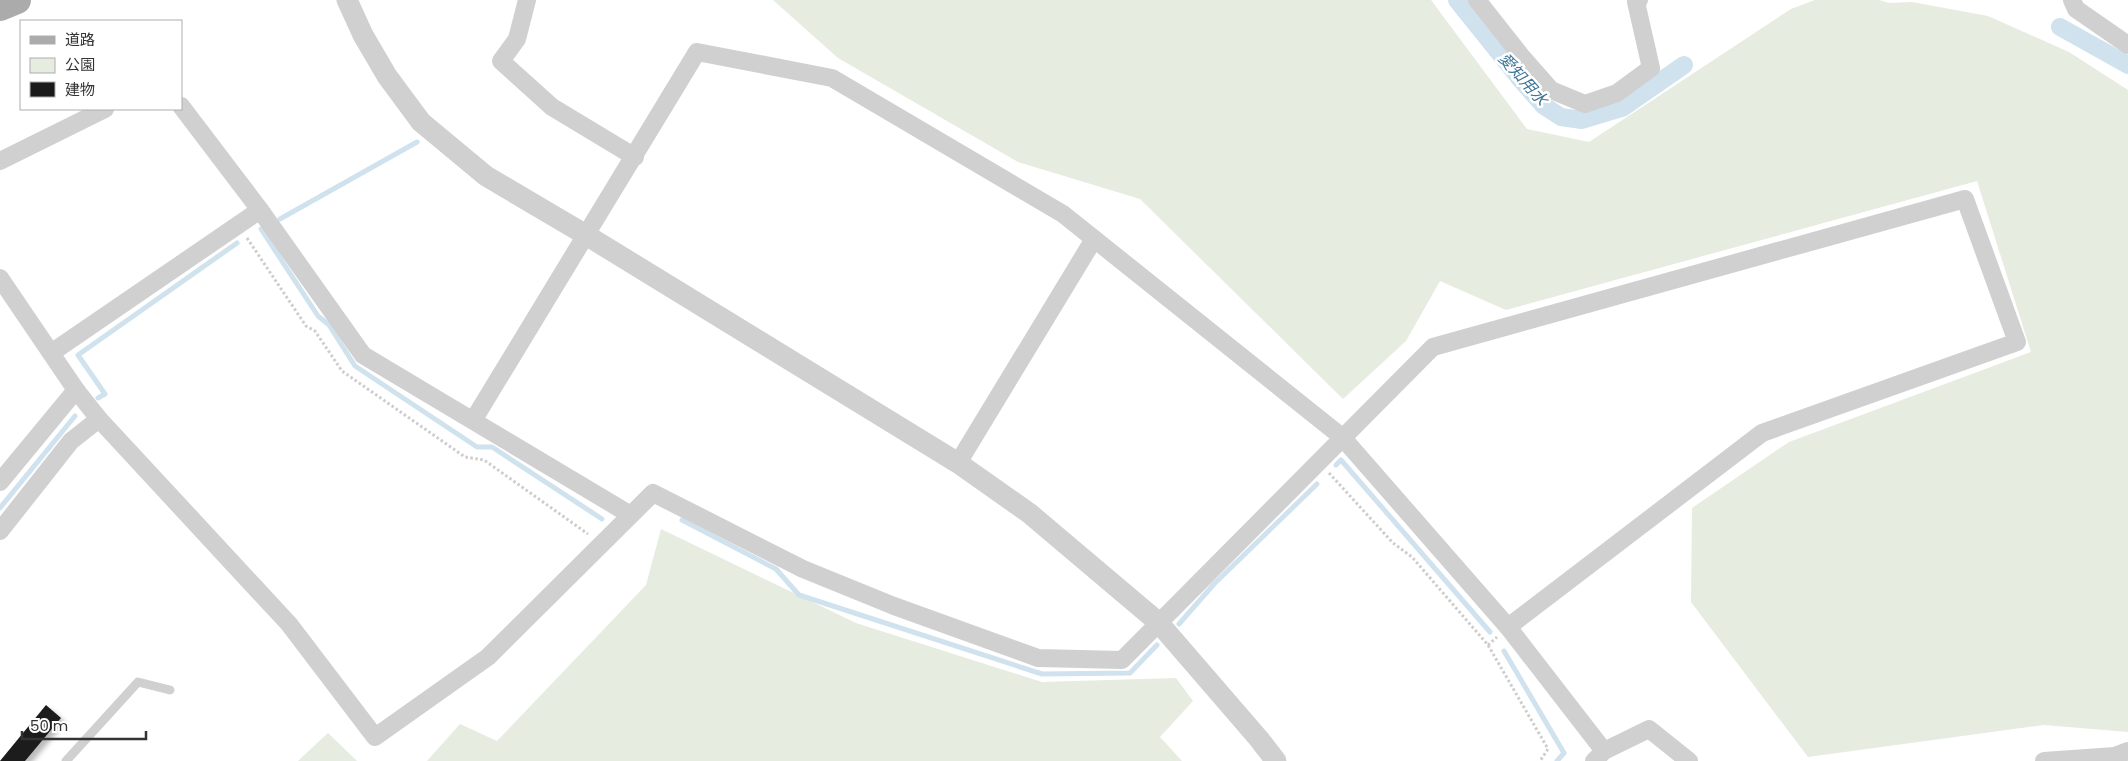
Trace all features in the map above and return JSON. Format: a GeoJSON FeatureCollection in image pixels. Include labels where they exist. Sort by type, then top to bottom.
{"type":"FeatureCollection","features":[{"type":"Feature","properties":{"kind":"main road"},"geometry":{"type":"LineString","coordinates":[[0,7],[17,0]]}},
{"type":"Feature","properties":{"kind":"street"},"geometry":{"type":"LineString","coordinates":[[347,0],[363,36],[387,76],[421,122],[486,176],[586,235],[958,463],[1029,513],[1158,622],[1276,761]]}},
{"type":"Feature","properties":{"kind":"street"},"geometry":{"type":"LineString","coordinates":[[527,0],[517,39],[501,61],[552,107],[635,157]]}},
{"type":"Feature","properties":{"kind":"street"},"geometry":{"type":"LineString","coordinates":[[1478,0],[1522,57],[1551,90],[1585,104],[1617,93],[1650,68],[1636,2],[1638,0]]}},
{"type":"Feature","properties":{"kind":"street"},"geometry":{"type":"LineString","coordinates":[[2072,0],[2076,9],[2128,45]]}},
{"type":"Feature","properties":{"kind":"street"},"geometry":{"type":"LineString","coordinates":[[474,419],[635,157],[697,52],[832,78],[1063,214],[1342,437],[1508,627],[1599,756],[1649,729],[1689,761]]}},
{"type":"Feature","properties":{"kind":"street"},"geometry":{"type":"LineString","coordinates":[[182,107],[260,210],[363,354],[474,419],[629,514]]}},
{"type":"Feature","properties":{"kind":"street"},"geometry":{"type":"LineString","coordinates":[[0,161],[103,110]]}},
{"type":"Feature","properties":{"kind":"street"},"geometry":{"type":"LineString","coordinates":[[0,278],[76,390],[100,420],[289,624],[375,737],[488,657],[653,492],[803,569],[894,606],[1038,658],[1122,660],[1433,347],[1965,199],[2017,342],[1762,433],[1508,627]]}},
{"type":"Feature","properties":{"kind":"street"},"geometry":{"type":"LineString","coordinates":[[51,353],[260,210]]}},
{"type":"Feature","properties":{"kind":"street"},"geometry":{"type":"LineString","coordinates":[[958,463],[1094,239]]}},
{"type":"Feature","properties":{"kind":"street"},"geometry":{"type":"LineString","coordinates":[[0,482],[76,390]]}},
{"type":"Feature","properties":{"kind":"street"},"geometry":{"type":"LineString","coordinates":[[0,531],[71,441],[100,420]]}},
{"type":"Feature","properties":{"kind":"street"},"geometry":{"type":"LineString","coordinates":[[2044,761],[2115,756],[2128,751]]}},
{"type":"Feature","properties":{"kind":"lane"},"geometry":{"type":"LineString","coordinates":[[66,761],[138,682],[170,690]]}},
{"type":"Feature","properties":{"kind":"path"},"geometry":{"type":"LineString","coordinates":[[1318,461],[1393,543],[1412,557],[1488,645],[1548,749],[1540,761]]}},
{"type":"Feature","properties":{"kind":"green space"},"geometry":{"type":"Polygon","coordinates":[[[773,0],[1431,0],[1527,129],[1589,142],[1791,9],[1815,0],[1912,2],[1988,16],[2069,52],[2128,90],[2128,732],[2044,725],[1808,757],[1691,602],[1692,508],[1789,442],[2031,352],[1977,181],[1506,310],[1440,281],[1406,341],[1343,399],[1140,199],[1018,162],[838,58],[773,0]]]}},
{"type":"Feature","properties":{"kind":"green space"},"geometry":{"type":"Polygon","coordinates":[[[661,529],[856,623],[1042,682],[1176,678],[1193,701],[1160,737],[1182,761],[427,761],[460,724],[497,741],[646,585],[661,529]]]}},
{"type":"Feature","properties":{"kind":"green space"},"geometry":{"type":"Polygon","coordinates":[[[328,733],[357,761],[298,761],[328,733]]]}},
{"type":"Feature","properties":{"kind":"building"},"geometry":{"type":"Polygon","coordinates":[[[46,705],[61,718],[25,761],[0,761],[46,705]]]}},
{"type":"Feature","properties":{"kind":"waterway","name":"愛知用水"},"geometry":{"type":"LineString","coordinates":[[1457,0],[1544,106],[1561,117],[1582,120],[1622,108],[1684,65]]}},
{"type":"Feature","properties":{"kind":"waterway","name":"愛知用水"},"geometry":{"type":"LineString","coordinates":[[2060,27],[2128,65]]}},
{"type":"Feature","properties":{"kind":"waterway"},"geometry":{"type":"LineString","coordinates":[[280,219],[417,142]]}},
{"type":"Feature","properties":{"kind":"waterway"},"geometry":{"type":"LineString","coordinates":[[261,229],[318,316],[329,325],[355,366],[477,447],[492,447],[602,519]]}},
{"type":"Feature","properties":{"kind":"waterway"},"geometry":{"type":"LineString","coordinates":[[98,398],[105,394],[78,355],[237,243]]}},
{"type":"Feature","properties":{"kind":"waterway"},"geometry":{"type":"LineString","coordinates":[[0,508],[75,416]]}},
{"type":"Feature","properties":{"kind":"waterway"},"geometry":{"type":"LineString","coordinates":[[1336,465],[1341,460],[1490,632]]}},
{"type":"Feature","properties":{"kind":"waterway"},"geometry":{"type":"LineString","coordinates":[[1179,624],[1214,584],[1317,484]]}},
{"type":"Feature","properties":{"kind":"waterway"},"geometry":{"type":"LineString","coordinates":[[682,520],[776,569],[799,595],[1042,674],[1130,673],[1157,645]]}},
{"type":"Feature","properties":{"kind":"waterway"},"geometry":{"type":"LineString","coordinates":[[1504,651],[1564,753],[1557,761]]}}]}
